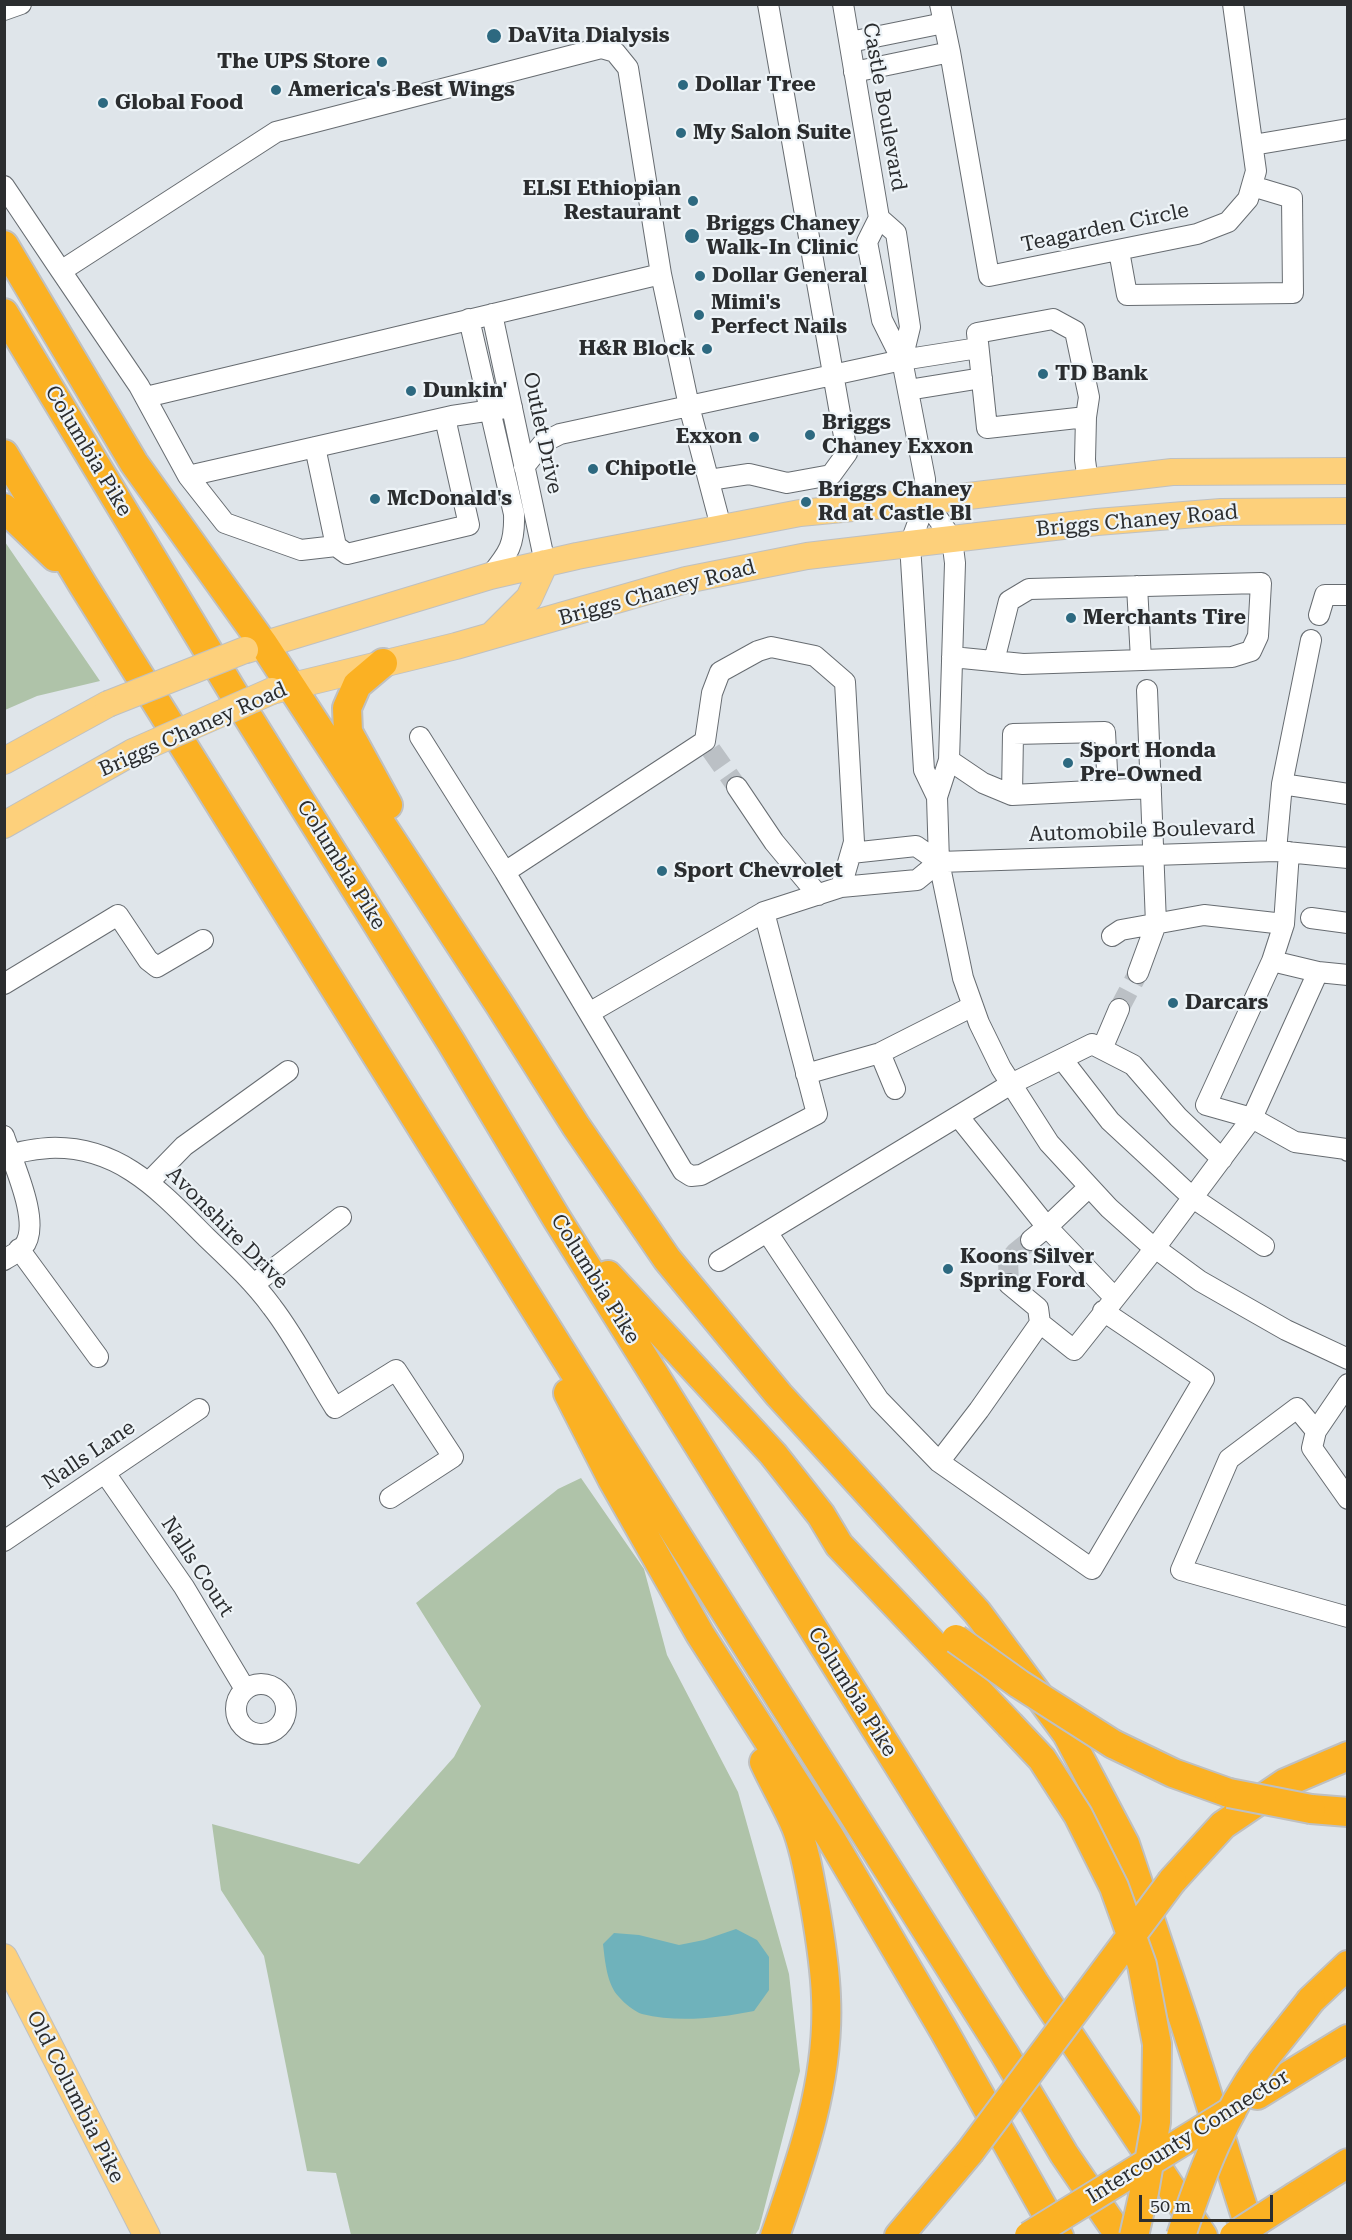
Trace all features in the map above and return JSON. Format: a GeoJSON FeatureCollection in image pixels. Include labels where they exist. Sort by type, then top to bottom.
{"type":"FeatureCollection","features":[{"type":"Feature","properties":{"kind":"highway"},"geometry":{"type":"LineString","coordinates":[[4,245],[134,463],[281,688],[499,1004],[576,1126],[668,1259],[779,1395],[977,1612],[1067,1734],[1125,1844],[1252,2235]]}},
{"type":"Feature","properties":{"kind":"highway","name":"Columbia Pike"},"geometry":{"type":"LineString","coordinates":[[4,313],[242,707],[451,1042],[557,1219],[1028,1972],[1203,2235]]}},
{"type":"Feature","properties":{"kind":"highway"},"geometry":{"type":"LineString","coordinates":[[4,454],[83,585],[1065,2154],[1120,2235]]}},
{"type":"Feature","properties":{"kind":"highway"},"geometry":{"type":"LineString","coordinates":[[4,508],[83,585]]}},
{"type":"Feature","properties":{"kind":"highway"},"geometry":{"type":"LineString","coordinates":[[383,663],[357,685],[347,708],[348,732],[499,1004]]}},
{"type":"Feature","properties":{"kind":"highway"},"geometry":{"type":"LineString","coordinates":[[557,1219],[772,1454],[821,1515],[840,1545],[1042,1759],[1078,1815],[1114,1887],[1142,1965],[1157,2044],[1156,2122],[1134,2235]]}},
{"type":"Feature","properties":{"kind":"highway"},"geometry":{"type":"LineString","coordinates":[[485,1228],[612,1479],[700,1634],[830,1837],[944,2031],[1059,2235]]}},
{"type":"Feature","properties":{"kind":"highway"},"geometry":{"type":"LineString","coordinates":[[821,1515],[920,1609],[956,1639],[1019,1684],[1113,1744],[1173,1773],[1229,1793],[1311,1809],[1347,1812]]}},
{"type":"Feature","properties":{"kind":"highway"},"geometry":{"type":"LineString","coordinates":[[700,1634],[796,1828],[809,1877],[820,1938],[826,1999],[824,2055],[815,2108],[775,2235]]}},
{"type":"Feature","properties":{"kind":"highway"},"geometry":{"type":"LineString","coordinates":[[899,2235],[969,2153],[1172,1881],[1222,1825],[1285,1783],[1347,1756]]}},
{"type":"Feature","properties":{"kind":"highway"},"geometry":{"type":"LineString","coordinates":[[1180,2235],[1201,2174],[1228,2117],[1261,2063],[1311,2000],[1347,1965]]}},
{"type":"Feature","properties":{"kind":"highway","name":"Intercounty Connector"},"geometry":{"type":"LineString","coordinates":[[1029,2235],[1347,2039]]}},
{"type":"Feature","properties":{"kind":"highway"},"geometry":{"type":"LineString","coordinates":[[1004,2054],[1025,2116],[1101,2235]]}},
{"type":"Feature","properties":{"kind":"highway"},"geometry":{"type":"LineString","coordinates":[[1226,2150],[1268,2235]]}},
{"type":"Feature","properties":{"kind":"highway"},"geometry":{"type":"LineString","coordinates":[[1234,2235],[1347,2163]]}},
{"type":"Feature","properties":{"kind":"main road","name":"Briggs Chaney Road"},"geometry":{"type":"LineString","coordinates":[[4,762],[108,704],[255,647],[490,576],[545,563],[800,513],[926,501],[1172,472],[1347,471]]}},
{"type":"Feature","properties":{"kind":"main road","name":"Briggs Chaney Road"},"geometry":{"type":"LineString","coordinates":[[4,825],[133,752],[281,688],[490,637],[686,580],[807,556],[1097,522],[1221,512],[1347,512]]}},
{"type":"Feature","properties":{"kind":"main road"},"geometry":{"type":"LineString","coordinates":[[490,637],[529,598],[545,563]]}},
{"type":"Feature","properties":{"kind":"main road","name":"Old Columbia Pike"},"geometry":{"type":"LineString","coordinates":[[4,1957],[147,2235]]}},
{"type":"Feature","properties":{"kind":"street"},"geometry":{"type":"LineString","coordinates":[[4,10],[21,4]]}},
{"type":"Feature","properties":{"kind":"street"},"geometry":{"type":"LineString","coordinates":[[709,480],[749,474],[787,483],[831,476],[847,453],[768,4]]}},
{"type":"Feature","properties":{"kind":"street","name":"Castle Boulevard"},"geometry":{"type":"LineString","coordinates":[[843,4],[879,218],[867,242],[882,320],[902,360],[925,479],[926,501]]}},
{"type":"Feature","properties":{"kind":"street","name":"Teagarden Circle"},"geometry":{"type":"LineString","coordinates":[[850,42],[942,14],[989,276],[1197,234],[1228,222],[1248,199],[1256,171],[1233,4]]}},
{"type":"Feature","properties":{"kind":"street"},"geometry":{"type":"LineString","coordinates":[[62,271],[276,132],[601,48],[615,52],[628,68],[661,274],[689,406],[721,527]]}},
{"type":"Feature","properties":{"kind":"street"},"geometry":{"type":"LineString","coordinates":[[854,72],[950,52]]}},
{"type":"Feature","properties":{"kind":"street"},"geometry":{"type":"LineString","coordinates":[[1253,145],[1347,129]]}},
{"type":"Feature","properties":{"kind":"street"},"geometry":{"type":"LineString","coordinates":[[4,186],[146,398],[188,476],[225,523],[302,550],[336,546]]}},
{"type":"Feature","properties":{"kind":"street"},"geometry":{"type":"LineString","coordinates":[[1119,251],[1127,295],[1293,293],[1292,198],[1252,186]]}},
{"type":"Feature","properties":{"kind":"street","name":"Castle Boulevard"},"geometry":{"type":"LineString","coordinates":[[879,218],[896,233],[910,327],[902,360]]}},
{"type":"Feature","properties":{"kind":"street"},"geometry":{"type":"LineString","coordinates":[[146,398],[661,274]]}},
{"type":"Feature","properties":{"kind":"street","name":"Outlet Drive"},"geometry":{"type":"LineString","coordinates":[[492,314],[545,563]]}},
{"type":"Feature","properties":{"kind":"street"},"geometry":{"type":"LineString","coordinates":[[469,319],[514,514],[514,535],[508,554],[490,576]]}},
{"type":"Feature","properties":{"kind":"street"},"geometry":{"type":"LineString","coordinates":[[1086,417],[987,428],[977,333],[1053,319],[1075,331],[1089,397],[1085,460],[1088,482]]}},
{"type":"Feature","properties":{"kind":"street"},"geometry":{"type":"LineString","coordinates":[[524,467],[544,442],[560,434],[902,360],[978,348]]}},
{"type":"Feature","properties":{"kind":"street"},"geometry":{"type":"LineString","coordinates":[[908,390],[982,378]]}},
{"type":"Feature","properties":{"kind":"street"},"geometry":{"type":"LineString","coordinates":[[188,476],[445,418],[512,407]]}},
{"type":"Feature","properties":{"kind":"street"},"geometry":{"type":"LineString","coordinates":[[315,447],[336,546],[347,554],[469,525],[445,418]]}},
{"type":"Feature","properties":{"kind":"street"},"geometry":{"type":"LineString","coordinates":[[926,501],[952,539],[955,563],[949,760],[938,796],[939,862],[963,978],[992,1050],[1049,1143],[1109,1208],[1155,1248],[1200,1281],[1277,1325],[1347,1359]]}},
{"type":"Feature","properties":{"kind":"street"},"geometry":{"type":"LineString","coordinates":[[926,501],[910,544],[924,770],[938,796]]}},
{"type":"Feature","properties":{"kind":"street"},"geometry":{"type":"LineString","coordinates":[[952,657],[1023,664],[1233,657],[1251,651],[1258,636],[1261,583],[1029,589],[1009,601],[994,661]]}},
{"type":"Feature","properties":{"kind":"street"},"geometry":{"type":"LineString","coordinates":[[1137,586],[1141,660]]}},
{"type":"Feature","properties":{"kind":"street"},"geometry":{"type":"LineString","coordinates":[[1319,615],[1325,596],[1347,595]]}},
{"type":"Feature","properties":{"kind":"street"},"geometry":{"type":"LineString","coordinates":[[1206,1105],[1272,961],[1284,924],[1282,784],[1311,640]]}},
{"type":"Feature","properties":{"kind":"street"},"geometry":{"type":"LineString","coordinates":[[506,872],[708,745],[712,693],[720,672],[771,646],[815,656],[845,682],[854,842],[841,887]]}},
{"type":"Feature","properties":{"kind":"street"},"geometry":{"type":"LineString","coordinates":[[1138,973],[1156,924],[1147,690]]}},
{"type":"Feature","properties":{"kind":"street"},"geometry":{"type":"LineString","coordinates":[[1012,795],[1013,734],[1105,732],[1108,790]]}},
{"type":"Feature","properties":{"kind":"street"},"geometry":{"type":"LineString","coordinates":[[420,737],[506,872],[683,1171],[691,1176],[701,1175],[817,1114],[764,912]]}},
{"type":"Feature","properties":{"kind":"street"},"geometry":{"type":"LineString","coordinates":[[949,760],[983,783],[1012,795],[1151,788]]}},
{"type":"Feature","properties":{"kind":"street"},"geometry":{"type":"LineString","coordinates":[[1282,784],[1347,794]]}},
{"type":"Feature","properties":{"kind":"street"},"geometry":{"type":"LineString","coordinates":[[737,788],[774,842],[818,895]]}},
{"type":"Feature","properties":{"kind":"street"},"geometry":{"type":"LineString","coordinates":[[850,853],[916,846],[939,862]]}},
{"type":"Feature","properties":{"kind":"street","name":"Automobile Boulevard"},"geometry":{"type":"LineString","coordinates":[[939,862],[1282,852],[1347,858]]}},
{"type":"Feature","properties":{"kind":"street"},"geometry":{"type":"LineString","coordinates":[[589,1013],[764,912],[841,887],[917,880],[939,862]]}},
{"type":"Feature","properties":{"kind":"street"},"geometry":{"type":"LineString","coordinates":[[4,984],[118,915],[148,960],[158,967],[203,940]]}},
{"type":"Feature","properties":{"kind":"street"},"geometry":{"type":"LineString","coordinates":[[1112,936],[1121,930],[1204,915],[1284,924]]}},
{"type":"Feature","properties":{"kind":"street"},"geometry":{"type":"LineString","coordinates":[[1311,918],[1347,923]]}},
{"type":"Feature","properties":{"kind":"street"},"geometry":{"type":"LineString","coordinates":[[1272,961],[1318,972],[1347,975]]}},
{"type":"Feature","properties":{"kind":"street"},"geometry":{"type":"LineString","coordinates":[[1040,1323],[1074,1350],[1155,1248],[1252,1118],[1318,972]]}},
{"type":"Feature","properties":{"kind":"street"},"geometry":{"type":"LineString","coordinates":[[806,1074],[880,1053],[973,1006]]}},
{"type":"Feature","properties":{"kind":"street"},"geometry":{"type":"LineString","coordinates":[[1102,1049],[1119,1008]]}},
{"type":"Feature","properties":{"kind":"street"},"geometry":{"type":"LineString","coordinates":[[719,1261],[1011,1084],[1092,1044],[1133,1065],[1178,1117],[1222,1159]]}},
{"type":"Feature","properties":{"kind":"street"},"geometry":{"type":"LineString","coordinates":[[880,1053],[895,1089]]}},
{"type":"Feature","properties":{"kind":"street"},"geometry":{"type":"LineString","coordinates":[[1062,1059],[1110,1121],[1192,1198],[1264,1246]]}},
{"type":"Feature","properties":{"kind":"street"},"geometry":{"type":"LineString","coordinates":[[149,1182],[184,1146],[288,1071]]}},
{"type":"Feature","properties":{"kind":"street"},"geometry":{"type":"LineString","coordinates":[[1178,1117],[1206,1105],[1252,1118],[1295,1142],[1346,1149],[1347,1151]]}},
{"type":"Feature","properties":{"kind":"street"},"geometry":{"type":"LineString","coordinates":[[767,1232],[879,1400],[939,1462],[1092,1569],[1204,1379],[1109,1304],[958,1116]]}},
{"type":"Feature","properties":{"kind":"street"},"geometry":{"type":"LineString","coordinates":[[4,1136],[8,1157],[30,1215],[30,1233],[24,1246],[12,1255],[98,1357]]}},
{"type":"Feature","properties":{"kind":"street","name":"Avonshire Drive"},"geometry":{"type":"LineString","coordinates":[[8,1157],[36,1149],[67,1147],[84,1150],[121,1163],[149,1182],[254,1284],[274,1308],[335,1408],[396,1370],[453,1457],[390,1498]]}},
{"type":"Feature","properties":{"kind":"street"},"geometry":{"type":"LineString","coordinates":[[1031,1240],[1089,1187]]}},
{"type":"Feature","properties":{"kind":"street"},"geometry":{"type":"LineString","coordinates":[[254,1284],[340,1217]]}},
{"type":"Feature","properties":{"kind":"street"},"geometry":{"type":"LineString","coordinates":[[939,1462],[1040,1323],[1038,1308],[1009,1284]]}},
{"type":"Feature","properties":{"kind":"street"},"geometry":{"type":"LineString","coordinates":[[1347,1384],[1316,1431],[1312,1448],[1347,1499]]}},
{"type":"Feature","properties":{"kind":"street"},"geometry":{"type":"LineString","coordinates":[[1316,1431],[1297,1408],[1229,1459],[1181,1570],[1347,1617]]}},
{"type":"Feature","properties":{"kind":"street","name":"Nalls Lane"},"geometry":{"type":"LineString","coordinates":[[4,1540],[200,1409]]}},
{"type":"Feature","properties":{"kind":"street","name":"Nalls Court"},"geometry":{"type":"LineString","coordinates":[[105,1473],[184,1587],[245,1689]]}},
{"type":"Feature","properties":{"kind":"green space"},"geometry":{"type":"Polygon","coordinates":[[[4,542],[100,681],[37,696],[5,710],[4,542]]]}},
{"type":"Feature","properties":{"kind":"green space"},"geometry":{"type":"Polygon","coordinates":[[[581,1478],[644,1569],[667,1655],[738,1792],[789,1974],[800,2071],[759,2229],[755,2235],[351,2235],[336,2173],[307,2171],[264,1956],[221,1890],[212,1824],[359,1864],[454,1757],[481,1706],[416,1603],[558,1489],[581,1478]]]}},
{"type":"Feature","properties":{"kind":"water"},"geometry":{"type":"Polygon","coordinates":[[[736,1929],[757,1940],[769,1957],[769,1990],[754,2011],[698,2018],[656,2017],[633,2009],[621,1999],[612,1986],[607,1972],[603,1944],[614,1933],[639,1935],[679,1945],[704,1940],[736,1929]]]}},
{"type":"Feature","properties":{"kind":"tunnel"},"geometry":{"type":"LineString","coordinates":[[711,750],[737,787]]}},
{"type":"Feature","properties":{"kind":"tunnel"},"geometry":{"type":"LineString","coordinates":[[1119,1009],[1138,973]]}},
{"type":"Feature","properties":{"kind":"tunnel"},"geometry":{"type":"LineString","coordinates":[[1009,1284],[1008,1261],[1031,1240]]}},
{"type":"Feature","properties":{"kind":"place","name":"DaVita Dialysis"},"geometry":{"type":"Point","coordinates":[494,36]}},
{"type":"Feature","properties":{"kind":"place","name":"The UPS Store"},"geometry":{"type":"Point","coordinates":[382,62]}},
{"type":"Feature","properties":{"kind":"place","name":"Dollar Tree"},"geometry":{"type":"Point","coordinates":[683,85]}},
{"type":"Feature","properties":{"kind":"place","name":"America's Best Wings"},"geometry":{"type":"Point","coordinates":[276,90]}},
{"type":"Feature","properties":{"kind":"place","name":"Global Food"},"geometry":{"type":"Point","coordinates":[103,103]}},
{"type":"Feature","properties":{"kind":"place","name":"My Salon Suite"},"geometry":{"type":"Point","coordinates":[681,133]}},
{"type":"Feature","properties":{"kind":"place","name":"ELSI Ethiopian Restaurant"},"geometry":{"type":"Point","coordinates":[693,201]}},
{"type":"Feature","properties":{"kind":"place","name":"Briggs Chaney Walk-In Clinic"},"geometry":{"type":"Point","coordinates":[692,236]}},
{"type":"Feature","properties":{"kind":"place","name":"Dollar General"},"geometry":{"type":"Point","coordinates":[700,276]}},
{"type":"Feature","properties":{"kind":"place","name":"Mimi's Perfect Nails"},"geometry":{"type":"Point","coordinates":[699,315]}},
{"type":"Feature","properties":{"kind":"place","name":"H&R Block"},"geometry":{"type":"Point","coordinates":[707,349]}},
{"type":"Feature","properties":{"kind":"place","name":"TD Bank"},"geometry":{"type":"Point","coordinates":[1043,374]}},
{"type":"Feature","properties":{"kind":"place","name":"Dunkin'"},"geometry":{"type":"Point","coordinates":[411,391]}},
{"type":"Feature","properties":{"kind":"place","name":"Briggs Chaney Exxon"},"geometry":{"type":"Point","coordinates":[810,435]}},
{"type":"Feature","properties":{"kind":"place","name":"Exxon"},"geometry":{"type":"Point","coordinates":[754,437]}},
{"type":"Feature","properties":{"kind":"place","name":"Chipotle"},"geometry":{"type":"Point","coordinates":[593,469]}},
{"type":"Feature","properties":{"kind":"place","name":"McDonald's"},"geometry":{"type":"Point","coordinates":[375,499]}},
{"type":"Feature","properties":{"kind":"place","name":"Briggs Chaney Rd at Castle Bl"},"geometry":{"type":"Point","coordinates":[806,502]}},
{"type":"Feature","properties":{"kind":"place","name":"Merchants Tire"},"geometry":{"type":"Point","coordinates":[1071,618]}},
{"type":"Feature","properties":{"kind":"place","name":"Sport Honda Pre-Owned"},"geometry":{"type":"Point","coordinates":[1068,763]}},
{"type":"Feature","properties":{"kind":"place","name":"Sport Chevrolet"},"geometry":{"type":"Point","coordinates":[662,871]}},
{"type":"Feature","properties":{"kind":"place","name":"Darcars"},"geometry":{"type":"Point","coordinates":[1173,1003]}},
{"type":"Feature","properties":{"kind":"place","name":"Koons Silver Spring Ford"},"geometry":{"type":"Point","coordinates":[948,1269]}}]}
